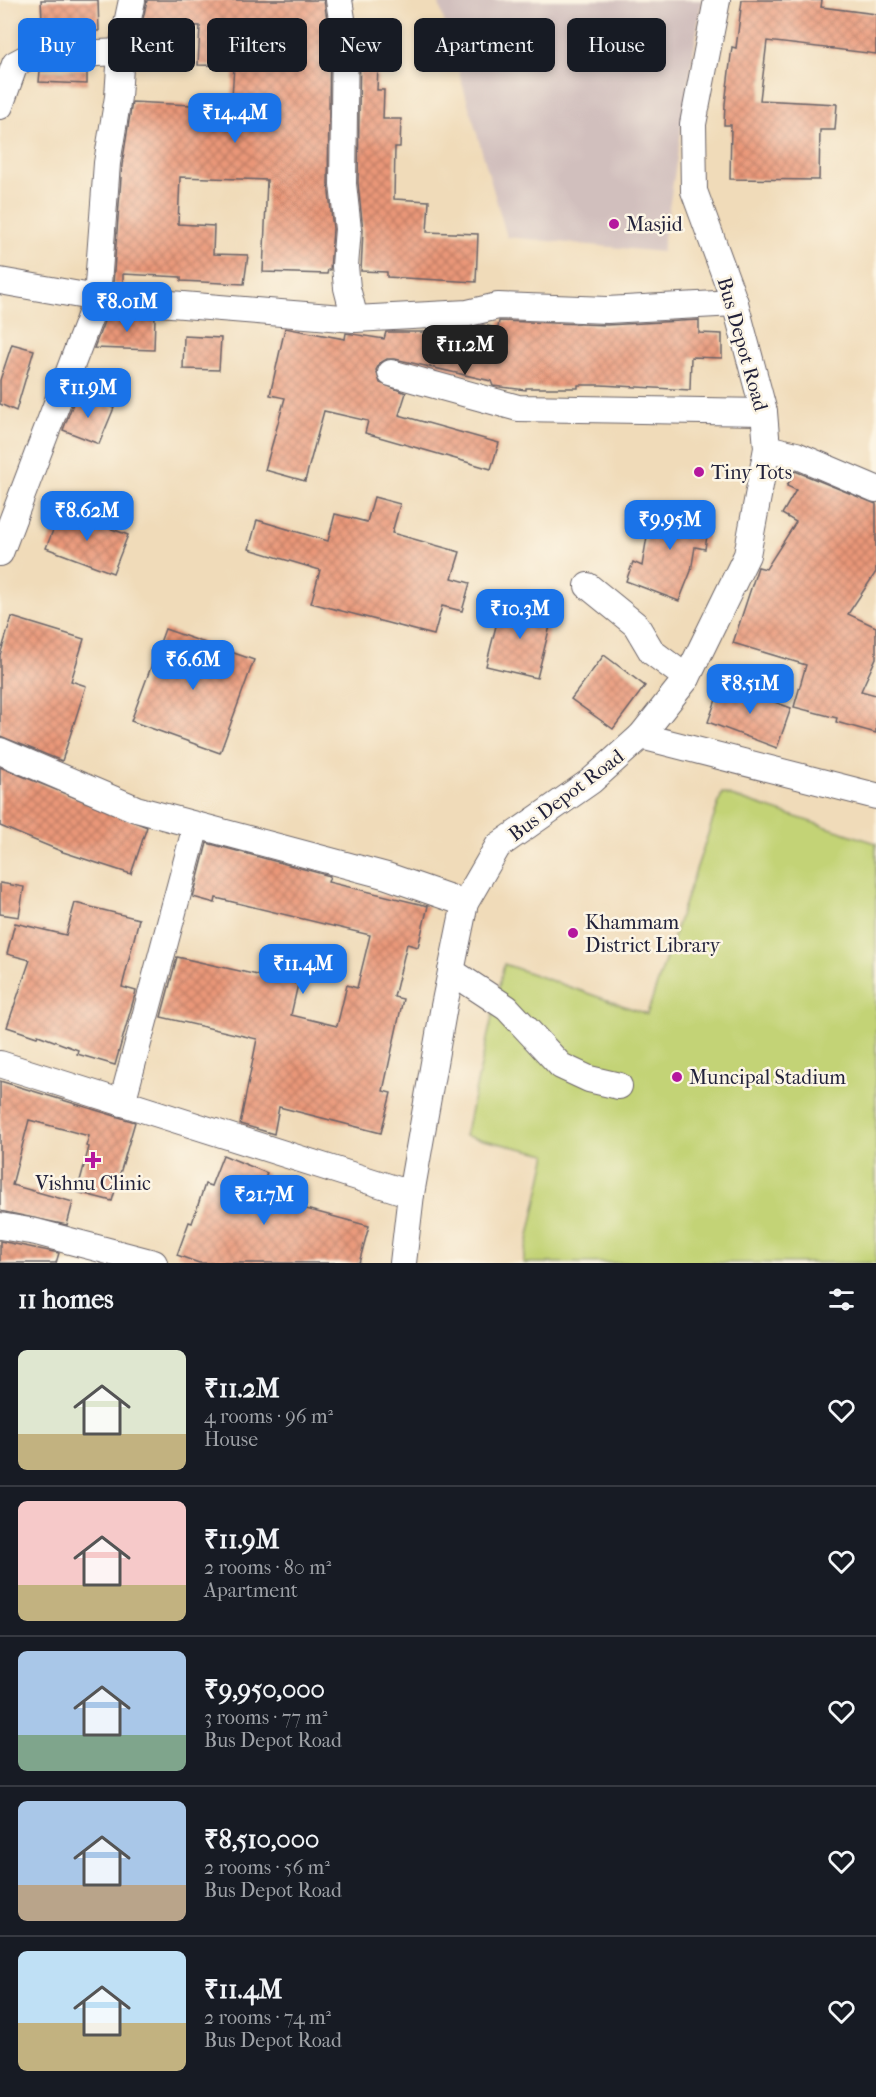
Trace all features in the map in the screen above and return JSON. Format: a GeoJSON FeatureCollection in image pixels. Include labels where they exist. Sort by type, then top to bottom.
{"type":"FeatureCollection","features":[{"type":"Feature","properties":{"kind":"street"},"geometry":{"type":"LineString","coordinates":[[128,18],[132,0]]}},
{"type":"Feature","properties":{"kind":"street"},"geometry":{"type":"LineString","coordinates":[[339,0],[345,38],[343,184],[348,229],[345,266],[347,288],[355,319]]}},
{"type":"Feature","properties":{"kind":"street","name":"Bus Depot Road"},"geometry":{"type":"LineString","coordinates":[[403,1263],[411,1194],[465,903],[498,846],[591,781],[641,736],[687,678],[747,555],[767,448],[764,412],[735,303],[694,191],[693,124],[717,0]]}},
{"type":"Feature","properties":{"kind":"street"},"geometry":{"type":"LineString","coordinates":[[0,106],[15,64],[30,56],[108,53]]}},
{"type":"Feature","properties":{"kind":"street"},"geometry":{"type":"LineString","coordinates":[[0,553],[97,298],[107,163],[115,117],[119,72]]}},
{"type":"Feature","properties":{"kind":"street"},"geometry":{"type":"LineString","coordinates":[[0,281],[97,298],[355,319],[468,313],[498,306],[607,310],[735,303]]}},
{"type":"Feature","properties":{"kind":"street"},"geometry":{"type":"LineString","coordinates":[[391,373],[518,408],[764,412]]}},
{"type":"Feature","properties":{"kind":"street"},"geometry":{"type":"LineString","coordinates":[[767,448],[796,455],[876,489]]}},
{"type":"Feature","properties":{"kind":"street"},"geometry":{"type":"LineString","coordinates":[[588,585],[636,625],[652,652],[687,678]]}},
{"type":"Feature","properties":{"kind":"street"},"geometry":{"type":"LineString","coordinates":[[641,736],[876,796]]}},
{"type":"Feature","properties":{"kind":"street"},"geometry":{"type":"LineString","coordinates":[[0,751],[136,809],[387,876],[465,903]]}},
{"type":"Feature","properties":{"kind":"street"},"geometry":{"type":"LineString","coordinates":[[122,1103],[196,826]]}},
{"type":"Feature","properties":{"kind":"street"},"geometry":{"type":"LineString","coordinates":[[451,971],[507,1008],[561,1065],[589,1079],[620,1086]]}},
{"type":"Feature","properties":{"kind":"street"},"geometry":{"type":"LineString","coordinates":[[0,1064],[411,1194]]}},
{"type":"Feature","properties":{"kind":"street"},"geometry":{"type":"LineString","coordinates":[[0,1226],[36,1232],[154,1263]]}},
{"type":"Feature","properties":{"kind":"shaded area"},"geometry":{"type":"Polygon","coordinates":[[[438,0],[702,0],[662,252],[507,237],[459,72],[555,72],[555,18],[443,18],[438,0]]]}},
{"type":"Feature","properties":{"kind":"green space","name":"Muncipal Stadium"},"geometry":{"type":"Polygon","coordinates":[[[722,793],[876,843],[876,1263],[523,1263],[547,1154],[465,1136],[504,964],[647,1014],[722,793]]]}},
{"type":"Feature","properties":{"kind":"building"},"geometry":{"type":"Polygon","coordinates":[[[41,0],[98,0],[99,31],[96,31],[96,18],[42,18],[41,0]]]}},
{"type":"Feature","properties":{"kind":"building"},"geometry":{"type":"Polygon","coordinates":[[[147,0],[324,0],[327,18],[319,18],[319,72],[330,72],[328,184],[333,229],[330,270],[327,274],[263,272],[267,180],[180,177],[178,224],[214,226],[213,254],[248,255],[244,284],[181,281],[181,277],[123,274],[123,285],[113,284],[122,165],[132,102],[191,105],[191,112],[231,113],[234,72],[307,72],[307,18],[207,18],[207,65],[198,65],[200,26],[195,26],[195,18],[143,18],[147,0]]]}},
{"type":"Feature","properties":{"kind":"building"},"geometry":{"type":"Polygon","coordinates":[[[742,0],[822,0],[821,7],[876,14],[876,54],[767,41],[760,100],[837,104],[835,130],[820,130],[819,180],[730,179],[731,125],[724,125],[725,104],[732,47],[736,48],[742,0]]]}},
{"type":"Feature","properties":{"kind":"building"},"geometry":{"type":"Polygon","coordinates":[[[40,72],[87,72],[87,84],[39,82],[40,72]]]}},
{"type":"Feature","properties":{"kind":"building"},"geometry":{"type":"Polygon","coordinates":[[[360,72],[378,72],[377,90],[384,90],[383,119],[401,119],[400,147],[395,147],[394,199],[429,201],[427,232],[478,234],[476,282],[387,277],[387,272],[361,271],[363,230],[358,183],[360,72]]]}},
{"type":"Feature","properties":{"kind":"building"},"geometry":{"type":"Polygon","coordinates":[[[107,314],[155,318],[154,350],[94,348],[107,314]]]}},
{"type":"Feature","properties":{"kind":"building"},"geometry":{"type":"Polygon","coordinates":[[[699,320],[699,333],[722,334],[722,358],[691,357],[690,390],[578,385],[578,388],[526,388],[526,390],[493,386],[491,381],[395,359],[387,359],[380,363],[376,370],[380,383],[406,393],[399,415],[499,443],[491,469],[365,433],[368,421],[324,411],[305,481],[265,470],[285,398],[270,395],[285,328],[345,339],[346,333],[384,339],[386,332],[441,332],[441,329],[483,325],[498,328],[499,321],[607,325],[699,320]]]}},
{"type":"Feature","properties":{"kind":"building"},"geometry":{"type":"Polygon","coordinates":[[[184,336],[221,338],[219,370],[183,369],[184,336]]]}},
{"type":"Feature","properties":{"kind":"building"},"geometry":{"type":"Polygon","coordinates":[[[12,344],[34,350],[16,411],[0,404],[0,380],[12,344]]]}},
{"type":"Feature","properties":{"kind":"building"},"geometry":{"type":"Polygon","coordinates":[[[77,393],[114,408],[99,444],[63,430],[77,393]]]}},
{"type":"Feature","properties":{"kind":"building"},"geometry":{"type":"Polygon","coordinates":[[[795,471],[876,504],[876,572],[848,614],[876,627],[876,658],[861,691],[876,695],[876,733],[836,722],[837,718],[794,707],[806,665],[733,643],[758,567],[766,569],[796,522],[782,514],[796,490],[787,486],[795,471]]]}},
{"type":"Feature","properties":{"kind":"building"},"geometry":{"type":"Polygon","coordinates":[[[374,497],[400,504],[392,533],[460,552],[452,578],[470,583],[462,611],[442,606],[434,635],[311,603],[320,570],[249,549],[257,520],[328,541],[335,514],[367,522],[374,497]]]}},
{"type":"Feature","properties":{"kind":"building"},"geometry":{"type":"Polygon","coordinates":[[[652,507],[710,516],[705,549],[695,547],[691,571],[679,601],[626,581],[633,562],[642,566],[652,507]]]}},
{"type":"Feature","properties":{"kind":"building"},"geometry":{"type":"Polygon","coordinates":[[[61,510],[128,535],[113,573],[46,548],[61,510]]]}},
{"type":"Feature","properties":{"kind":"building"},"geometry":{"type":"Polygon","coordinates":[[[502,602],[553,614],[537,678],[486,666],[502,602]]]}},
{"type":"Feature","properties":{"kind":"building"},"geometry":{"type":"Polygon","coordinates":[[[12,617],[84,639],[71,681],[86,686],[62,761],[0,736],[0,655],[12,617]]]}},
{"type":"Feature","properties":{"kind":"building"},"geometry":{"type":"Polygon","coordinates":[[[165,629],[254,660],[220,753],[131,721],[165,629]]]}},
{"type":"Feature","properties":{"kind":"building"},"geometry":{"type":"Polygon","coordinates":[[[604,655],[645,686],[613,729],[571,699],[604,655]]]}},
{"type":"Feature","properties":{"kind":"building"},"geometry":{"type":"Polygon","coordinates":[[[722,683],[791,708],[777,748],[708,722],[722,683]]]}},
{"type":"Feature","properties":{"kind":"building"},"geometry":{"type":"Polygon","coordinates":[[[0,767],[147,827],[131,874],[63,852],[0,826],[0,767]]]}},
{"type":"Feature","properties":{"kind":"building"},"geometry":{"type":"Polygon","coordinates":[[[207,843],[330,876],[328,882],[428,906],[418,947],[407,944],[394,997],[403,999],[383,1091],[391,1093],[381,1133],[279,1107],[274,1134],[240,1124],[257,1039],[161,1017],[177,957],[298,984],[291,1015],[337,1026],[347,985],[357,988],[370,935],[216,898],[215,903],[193,897],[207,843]]]}},
{"type":"Feature","properties":{"kind":"building"},"geometry":{"type":"Polygon","coordinates":[[[0,883],[24,887],[19,917],[0,914],[0,883]]]}},
{"type":"Feature","properties":{"kind":"building"},"geometry":{"type":"Polygon","coordinates":[[[75,903],[139,919],[122,987],[136,991],[115,1065],[77,1054],[78,1050],[38,1035],[37,1037],[7,1027],[30,960],[7,954],[15,923],[66,935],[75,903]]]}},
{"type":"Feature","properties":{"kind":"building"},"geometry":{"type":"Polygon","coordinates":[[[0,1081],[135,1122],[112,1201],[77,1192],[89,1147],[86,1146],[89,1136],[29,1120],[12,1185],[73,1202],[67,1225],[0,1211],[0,1081]]]}},
{"type":"Feature","properties":{"kind":"building"},"geometry":{"type":"Polygon","coordinates":[[[223,1155],[267,1173],[258,1196],[369,1226],[359,1263],[199,1263],[177,1255],[189,1222],[192,1223],[205,1184],[211,1186],[223,1155]]]}},
{"type":"Feature","properties":{"kind":"building"},"geometry":{"type":"Polygon","coordinates":[[[0,1241],[59,1253],[56,1263],[0,1263],[0,1241]]]}},
{"type":"Feature","properties":{"kind":"place","name":"Masjid"},"geometry":{"type":"Point","coordinates":[614,224]}},
{"type":"Feature","properties":{"kind":"place","name":"Tiny Tots"},"geometry":{"type":"Point","coordinates":[699,472]}},
{"type":"Feature","properties":{"kind":"place","name":"Khammam District Library"},"geometry":{"type":"Point","coordinates":[573,933]}},
{"type":"Feature","properties":{"kind":"place","name":"Muncipal Stadium"},"geometry":{"type":"Point","coordinates":[677,1077]}},
{"type":"Feature","properties":{"kind":"place","name":"Vishnu Clinic"},"geometry":{"type":"Point","coordinates":[93,1160]}}]}
